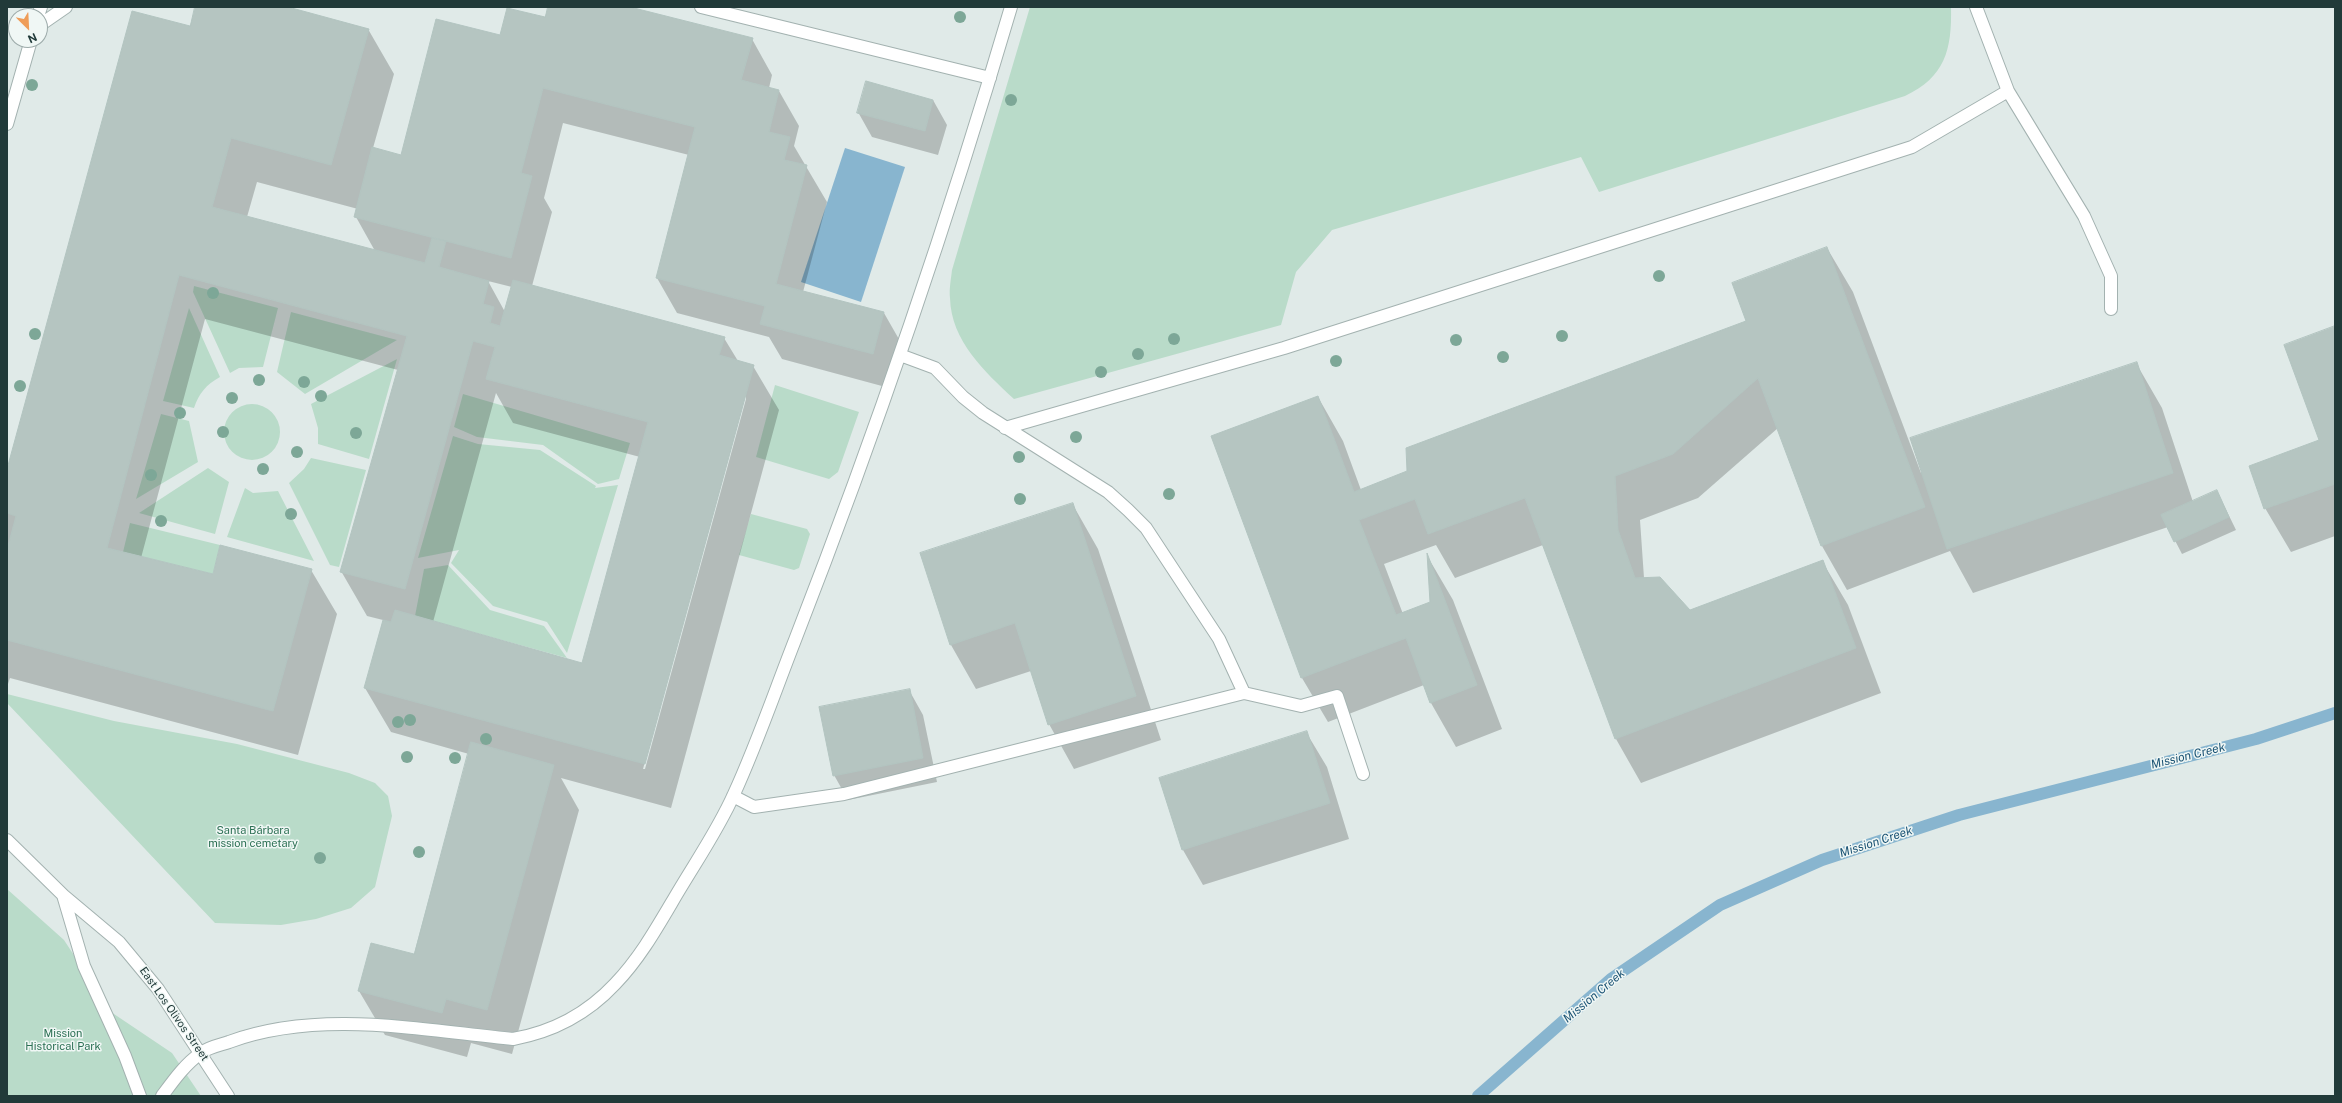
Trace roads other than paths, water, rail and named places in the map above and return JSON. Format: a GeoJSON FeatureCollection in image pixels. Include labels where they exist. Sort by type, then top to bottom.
{"type":"FeatureCollection","features":[{"type":"Feature","properties":{"kind":"street"},"geometry":{"type":"LineString","coordinates":[[48,19],[66,7]]}},
{"type":"Feature","properties":{"kind":"street"},"geometry":{"type":"LineString","coordinates":[[701,7],[990,78]]}},
{"type":"Feature","properties":{"kind":"street"},"geometry":{"type":"LineString","coordinates":[[162,1096],[178,1075],[201,1052],[238,1038],[269,1031],[318,1025],[356,1024],[513,1039],[533,1035],[565,1023],[593,1005],[616,983],[646,947],[733,796],[841,522],[900,355],[990,78],[1011,7]]}},
{"type":"Feature","properties":{"kind":"street"},"geometry":{"type":"LineString","coordinates":[[1976,7],[2008,91],[2084,216],[2111,276],[2111,309]]}},
{"type":"Feature","properties":{"kind":"street"},"geometry":{"type":"LineString","coordinates":[[7,124],[29,48]]}},
{"type":"Feature","properties":{"kind":"street"},"geometry":{"type":"LineString","coordinates":[[1005,428],[1284,348],[1912,147],[2008,91]]}},
{"type":"Feature","properties":{"kind":"street"},"geometry":{"type":"LineString","coordinates":[[900,355],[935,368],[963,397],[1005,428],[1108,492],[1146,528],[1219,639],[1244,693]]}},
{"type":"Feature","properties":{"kind":"street"},"geometry":{"type":"LineString","coordinates":[[733,796],[754,807],[844,794],[1244,693],[1301,706],[1338,696],[1363,774]]}},
{"type":"Feature","properties":{"kind":"street","name":"East Los Olivos Street"},"geometry":{"type":"LineString","coordinates":[[7,840],[63,895],[119,942],[158,989],[201,1052],[228,1096]]}},
{"type":"Feature","properties":{"kind":"street"},"geometry":{"type":"LineString","coordinates":[[63,895],[84,966],[111,1023],[140,1096]]}},
{"type":"Feature","properties":{"kind":"water"},"geometry":{"type":"Polygon","coordinates":[[[845,148],[905,167],[861,302],[801,282],[845,148]]]}},
{"type":"Feature","properties":{"kind":"waterway","name":"Mission Creek"},"geometry":{"type":"LineString","coordinates":[[1478,1096],[1611,979],[1720,905],[1822,860],[1959,815],[2256,739],[2335,713]]}},
{"type":"Feature","properties":{"kind":"park label","name":"Santa Bárbara mission cemetary"},"geometry":{"type":"Point","coordinates":[253,837]}},
{"type":"Feature","properties":{"kind":"park label","name":"Mission Historical Park"},"geometry":{"type":"Point","coordinates":[63,1040]}}]}
